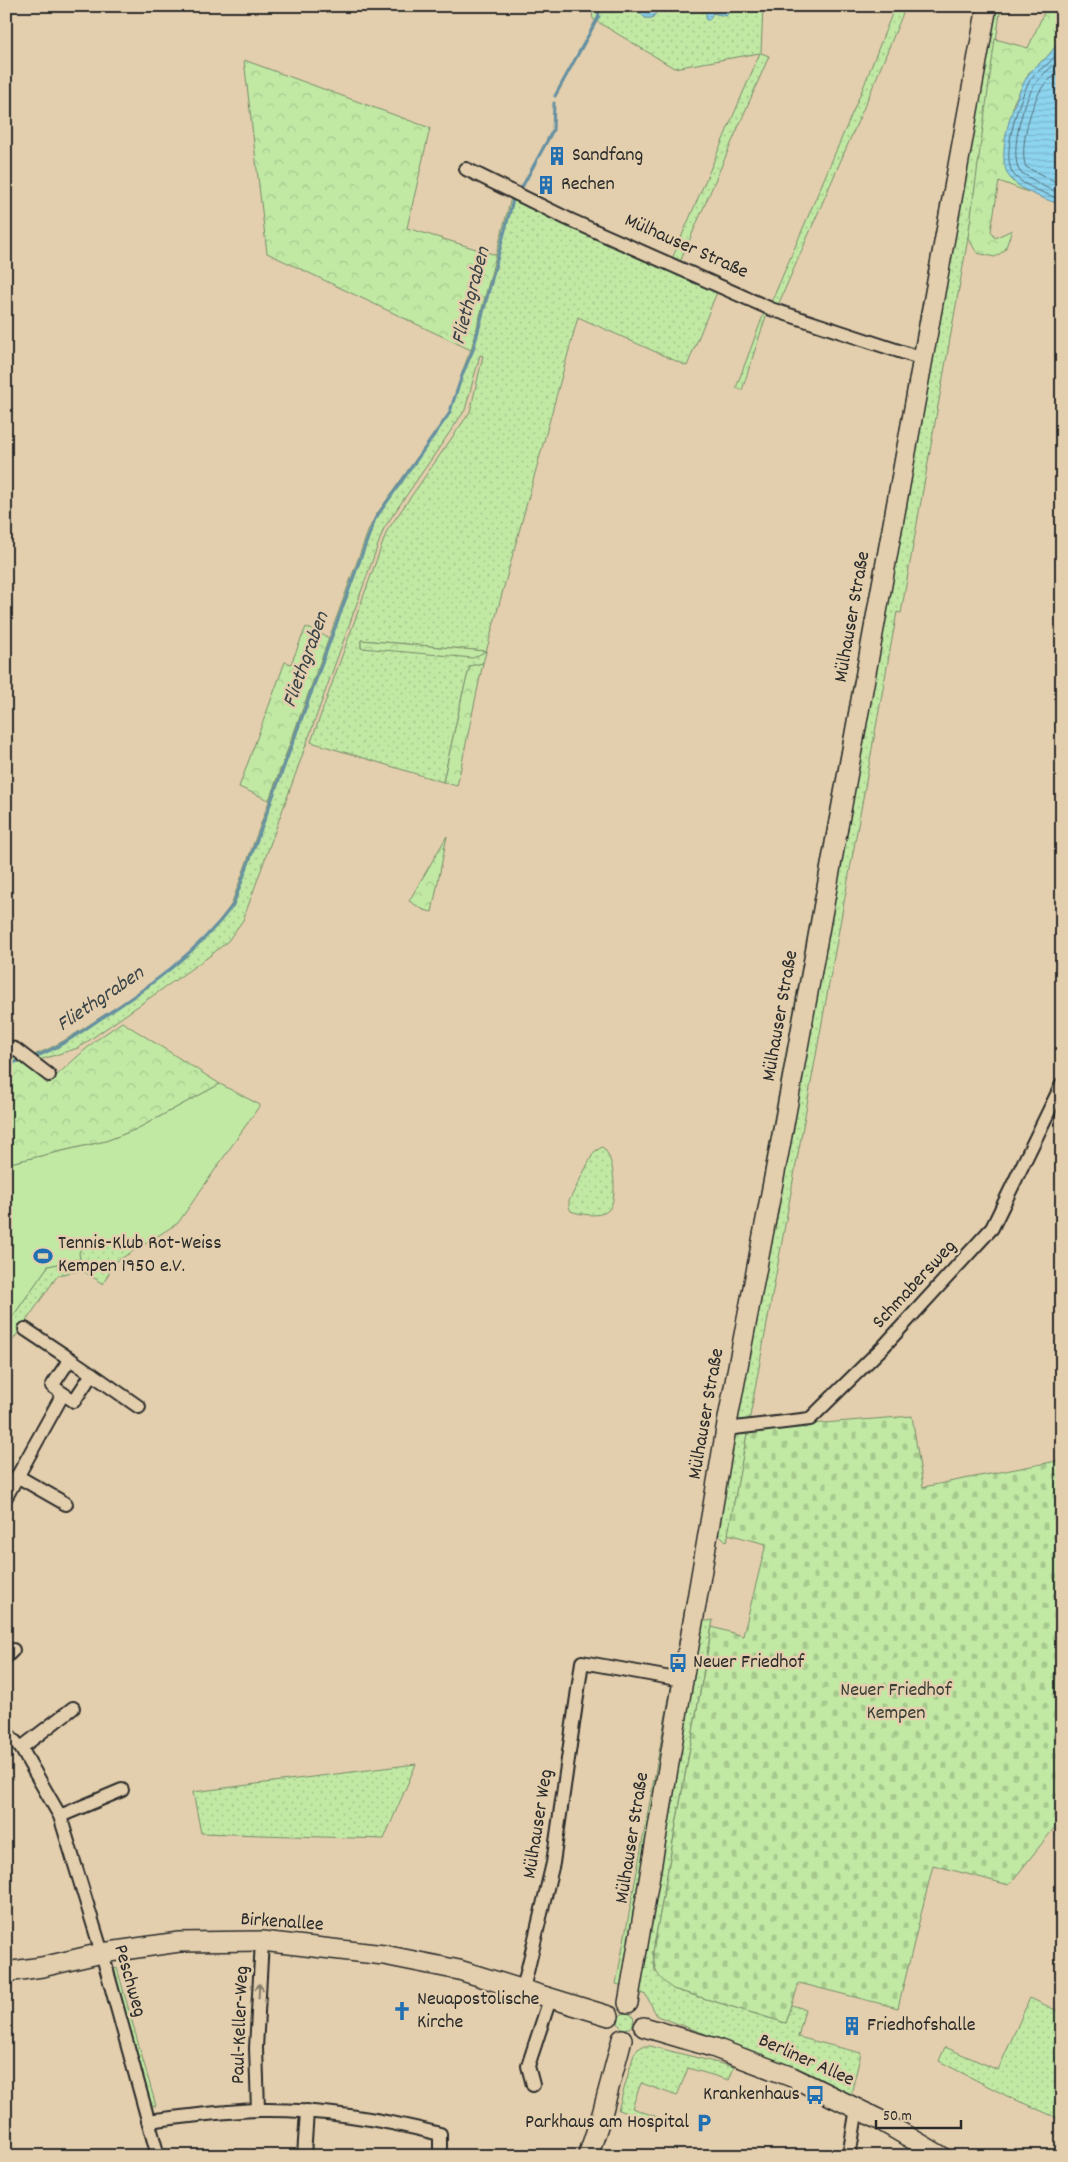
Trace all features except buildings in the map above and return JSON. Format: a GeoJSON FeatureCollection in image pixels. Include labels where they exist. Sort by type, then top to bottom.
{"type":"FeatureCollection","features":[{"type":"Feature","properties":{"kind":"street","name":"Mülhauser Straße"},"geometry":{"type":"LineString","coordinates":[[628,2003],[726,1429],[781,1141],[987,7]]}},
{"type":"Feature","properties":{"kind":"street","name":"Mülhauser Straße"},"geometry":{"type":"LineString","coordinates":[[466,169],[568,218],[772,310],[923,359]]}},
{"type":"Feature","properties":{"kind":"street"},"geometry":{"type":"LineString","coordinates":[[6,1047],[15,1049],[49,1075]]}},
{"type":"Feature","properties":{"kind":"street","name":"Schmabersweg"},"geometry":{"type":"LineString","coordinates":[[726,1429],[810,1419],[884,1346],[992,1228],[1062,1084]]}},
{"type":"Feature","properties":{"kind":"street"},"geometry":{"type":"LineString","coordinates":[[25,1328],[139,1406]]}},
{"type":"Feature","properties":{"kind":"street"},"geometry":{"type":"LineString","coordinates":[[70,1359],[52,1386],[63,1394],[74,1401],[92,1374]]}},
{"type":"Feature","properties":{"kind":"street"},"geometry":{"type":"LineString","coordinates":[[6,1497],[63,1394]]}},
{"type":"Feature","properties":{"kind":"street"},"geometry":{"type":"LineString","coordinates":[[17,1476],[66,1504]]}},
{"type":"Feature","properties":{"kind":"street","name":"Mülhauser Weg"},"geometry":{"type":"LineString","coordinates":[[523,1989],[553,1863],[582,1662],[682,1680]]}},
{"type":"Feature","properties":{"kind":"street"},"geometry":{"type":"LineString","coordinates":[[21,1748],[73,1708]]}},
{"type":"Feature","properties":{"kind":"street","name":"Peschweg"},"geometry":{"type":"LineString","coordinates":[[6,1732],[21,1748],[60,1816],[102,1953],[158,2156]]}},
{"type":"Feature","properties":{"kind":"street"},"geometry":{"type":"LineString","coordinates":[[60,1816],[122,1790]]}},
{"type":"Feature","properties":{"kind":"street","name":"Birkenallee"},"geometry":{"type":"LineString","coordinates":[[6,1972],[42,1968],[102,1953],[179,1942],[262,1941],[384,1955],[459,1970],[609,2016]]}},
{"type":"Feature","properties":{"kind":"street","name":"Paul-Keller-Weg"},"geometry":{"type":"LineString","coordinates":[[258,2110],[256,2048],[262,1941]]}},
{"type":"Feature","properties":{"kind":"street"},"geometry":{"type":"LineString","coordinates":[[533,2085],[528,2066],[550,1999]]}},
{"type":"Feature","properties":{"kind":"street"},"geometry":{"type":"LineString","coordinates":[[628,2003],[642,2011],[645,2021],[644,2027],[638,2036],[622,2039],[616,2037],[609,2028],[609,2016],[616,2006],[628,2003]]}},
{"type":"Feature","properties":{"kind":"street","name":"Berliner Allee"},"geometry":{"type":"LineString","coordinates":[[644,2027],[683,2037],[792,2077],[857,2108],[942,2156]]}},
{"type":"Feature","properties":{"kind":"street"},"geometry":{"type":"LineString","coordinates":[[588,2156],[602,2114],[622,2039]]}},
{"type":"Feature","properties":{"kind":"street"},"geometry":{"type":"LineString","coordinates":[[849,2156],[857,2108]]}},
{"type":"Feature","properties":{"kind":"street"},"geometry":{"type":"LineString","coordinates":[[148,2121],[258,2110],[307,2111],[397,2123],[440,2134],[440,2156]]}},
{"type":"Feature","properties":{"kind":"street"},"geometry":{"type":"LineString","coordinates":[[304,2156],[307,2111]]}},
{"type":"Feature","properties":{"kind":"green space"},"geometry":{"type":"Polygon","coordinates":[[[591,6],[638,6],[645,18],[652,18],[662,6],[692,6],[699,10],[726,16],[733,6],[763,6],[761,53],[769,56],[680,262],[771,303],[863,88],[895,6],[906,6],[778,305],[914,348],[977,6],[981,6],[917,346],[915,348],[905,350],[770,305],[672,259],[760,53],[674,68],[593,19],[591,6]]]}},
{"type":"Feature","properties":{"kind":"green space"},"geometry":{"type":"Polygon","coordinates":[[[993,6],[1001,6],[968,238],[901,613],[897,612],[749,1422],[737,1421],[993,6]]]}},
{"type":"Feature","properties":{"kind":"green space"},"geometry":{"type":"Polygon","coordinates":[[[1047,6],[1062,6],[1062,39],[1046,58],[1029,73],[1013,104],[1012,181],[1041,197],[999,181],[991,231],[995,238],[1012,230],[1005,250],[995,257],[977,253],[968,238],[995,39],[1028,48],[1047,6]]]}},
{"type":"Feature","properties":{"kind":"green space"},"geometry":{"type":"Polygon","coordinates":[[[244,60],[430,128],[407,228],[496,255],[471,350],[267,253],[244,60]]]}},
{"type":"Feature","properties":{"kind":"green space"},"geometry":{"type":"Polygon","coordinates":[[[511,198],[767,313],[742,390],[736,388],[764,313],[717,292],[687,366],[578,317],[483,663],[470,666],[443,782],[311,742],[387,531],[470,412],[483,356],[480,355],[465,410],[384,528],[243,920],[228,941],[211,955],[78,1048],[36,1061],[31,1056],[59,1044],[76,1034],[172,967],[204,938],[231,905],[369,529],[376,515],[448,414],[471,350],[511,198]],[[361,640],[361,648],[485,651],[361,640]]]}},
{"type":"Feature","properties":{"kind":"green space"},"geometry":{"type":"Polygon","coordinates":[[[912,361],[681,1662],[674,1668],[912,361]]]}},
{"type":"Feature","properties":{"kind":"green space"},"geometry":{"type":"Polygon","coordinates":[[[306,627],[329,638],[269,800],[239,787],[285,662],[291,664],[306,627]]]}},
{"type":"Feature","properties":{"kind":"green space"},"geometry":{"type":"Polygon","coordinates":[[[361,640],[486,651],[473,658],[361,648],[361,640]]]}},
{"type":"Feature","properties":{"kind":"green space"},"geometry":{"type":"Polygon","coordinates":[[[483,663],[457,786],[443,782],[470,666],[483,663]]]}},
{"type":"Feature","properties":{"kind":"green space"},"geometry":{"type":"Polygon","coordinates":[[[447,836],[432,912],[424,910],[409,901],[447,836]]]}},
{"type":"Feature","properties":{"kind":"green space"},"geometry":{"type":"Polygon","coordinates":[[[122,1022],[220,1084],[137,1129],[106,1141],[6,1164],[6,1050],[20,1054],[47,1084],[95,1041],[122,1022]]]}},
{"type":"Feature","properties":{"kind":"green space"},"geometry":{"type":"Polygon","coordinates":[[[220,1084],[260,1105],[178,1223],[140,1247],[85,1240],[79,1253],[80,1259],[48,1266],[6,1326],[6,1164],[106,1141],[137,1129],[220,1084]]]}},
{"type":"Feature","properties":{"kind":"green space"},"geometry":{"type":"Polygon","coordinates":[[[602,1147],[606,1151],[612,1166],[614,1192],[611,1206],[604,1213],[593,1215],[571,1211],[569,1201],[594,1152],[602,1147]]]}},
{"type":"Feature","properties":{"kind":"green space"},"geometry":{"type":"Polygon","coordinates":[[[85,1239],[140,1247],[115,1262],[103,1284],[82,1270],[58,1275],[6,1350],[6,1326],[48,1266],[80,1259],[79,1253],[85,1239]]]}},
{"type":"Feature","properties":{"kind":"green space","name":"Neuer Friedhof Kempen"},"geometry":{"type":"Polygon","coordinates":[[[912,1416],[923,1487],[1062,1460],[1062,1818],[1009,1885],[933,1865],[898,2008],[799,1983],[786,2023],[673,1989],[658,1974],[653,1952],[712,1627],[743,1636],[766,1544],[728,1534],[748,1429],[912,1416]]]}},
{"type":"Feature","properties":{"kind":"green space"},"geometry":{"type":"Polygon","coordinates":[[[748,1429],[727,1542],[717,1532],[735,1433],[748,1429]]]}},
{"type":"Feature","properties":{"kind":"green space"},"geometry":{"type":"Polygon","coordinates":[[[713,1620],[653,1952],[655,1971],[673,1989],[786,2023],[791,2005],[805,2009],[798,2037],[861,2053],[851,2094],[805,2071],[657,2016],[646,1995],[640,1993],[701,1622],[713,1620]]]}},
{"type":"Feature","properties":{"kind":"green space"},"geometry":{"type":"Polygon","coordinates":[[[672,1682],[676,1688],[623,1986],[616,1984],[672,1682]]]}},
{"type":"Feature","properties":{"kind":"green space"},"geometry":{"type":"Polygon","coordinates":[[[416,1764],[384,1839],[201,1833],[193,1792],[416,1764]]]}},
{"type":"Feature","properties":{"kind":"green space"},"geometry":{"type":"Polygon","coordinates":[[[117,1968],[156,2106],[151,2106],[112,1970],[117,1968]]]}},
{"type":"Feature","properties":{"kind":"green space"},"geometry":{"type":"Polygon","coordinates":[[[1030,1998],[1062,2013],[1062,2120],[1007,2096],[939,2061],[945,2047],[998,2070],[1030,1998]]]}},
{"type":"Feature","properties":{"kind":"green space"},"geometry":{"type":"Polygon","coordinates":[[[623,2013],[629,2013],[634,2018],[632,2027],[623,2029],[618,2024],[618,2018],[623,2013]]]}},
{"type":"Feature","properties":{"kind":"green space"},"geometry":{"type":"Polygon","coordinates":[[[643,2046],[650,2046],[734,2067],[729,2080],[688,2068],[677,2096],[641,2083],[632,2108],[668,2121],[667,2126],[618,2110],[634,2054],[643,2046]]]}},
{"type":"Feature","properties":{"kind":"water"},"geometry":{"type":"Polygon","coordinates":[[[638,6],[662,6],[652,18],[645,18],[638,10],[638,6]]]}},
{"type":"Feature","properties":{"kind":"water"},"geometry":{"type":"Polygon","coordinates":[[[692,6],[733,6],[726,16],[713,13],[709,20],[706,20],[706,11],[692,6]]]}},
{"type":"Feature","properties":{"kind":"water"},"geometry":{"type":"Polygon","coordinates":[[[1062,39],[1062,205],[1035,195],[1015,183],[1006,170],[1004,157],[1008,127],[1017,97],[1030,73],[1062,39]]]}},
{"type":"Feature","properties":{"kind":"waterway","name":"Fliethgraben"},"geometry":{"type":"LineString","coordinates":[[555,96],[599,16],[597,6]]}},
{"type":"Feature","properties":{"kind":"waterway","name":"Fliethgraben"},"geometry":{"type":"LineString","coordinates":[[521,189],[553,130],[554,103]]}},
{"type":"Feature","properties":{"kind":"waterway","name":"Fliethgraben"},"geometry":{"type":"LineString","coordinates":[[34,1057],[68,1040],[172,968],[204,938],[233,905],[375,519],[449,414],[473,350],[513,200]]}},
{"type":"Feature","properties":{"kind":"waterway","name":"Fliethgraben"},"geometry":{"type":"LineString","coordinates":[[6,1065],[22,1060]]}},
{"type":"Feature","properties":{"kind":"place","name":"Sandfang"},"geometry":{"type":"Point","coordinates":[557,156]}},
{"type":"Feature","properties":{"kind":"place","name":"Rechen"},"geometry":{"type":"Point","coordinates":[546,185]}},
{"type":"Feature","properties":{"kind":"place","name":"Tennis-Klub Rot-Weiss Kempen 1950 e.V."},"geometry":{"type":"Point","coordinates":[43,1256]}},
{"type":"Feature","properties":{"kind":"place","name":"Neuer Friedhof"},"geometry":{"type":"Point","coordinates":[678,1663]}},
{"type":"Feature","properties":{"kind":"place","name":"Neuapostolische Kirche"},"geometry":{"type":"Point","coordinates":[402,2011]}},
{"type":"Feature","properties":{"kind":"place","name":"Friedhofshalle"},"geometry":{"type":"Point","coordinates":[852,2026]}},
{"type":"Feature","properties":{"kind":"place","name":"Krankenhaus"},"geometry":{"type":"Point","coordinates":[815,2095]}},
{"type":"Feature","properties":{"kind":"place","name":"Parkhaus am Hospital"},"geometry":{"type":"Point","coordinates":[704,2123]}}]}
